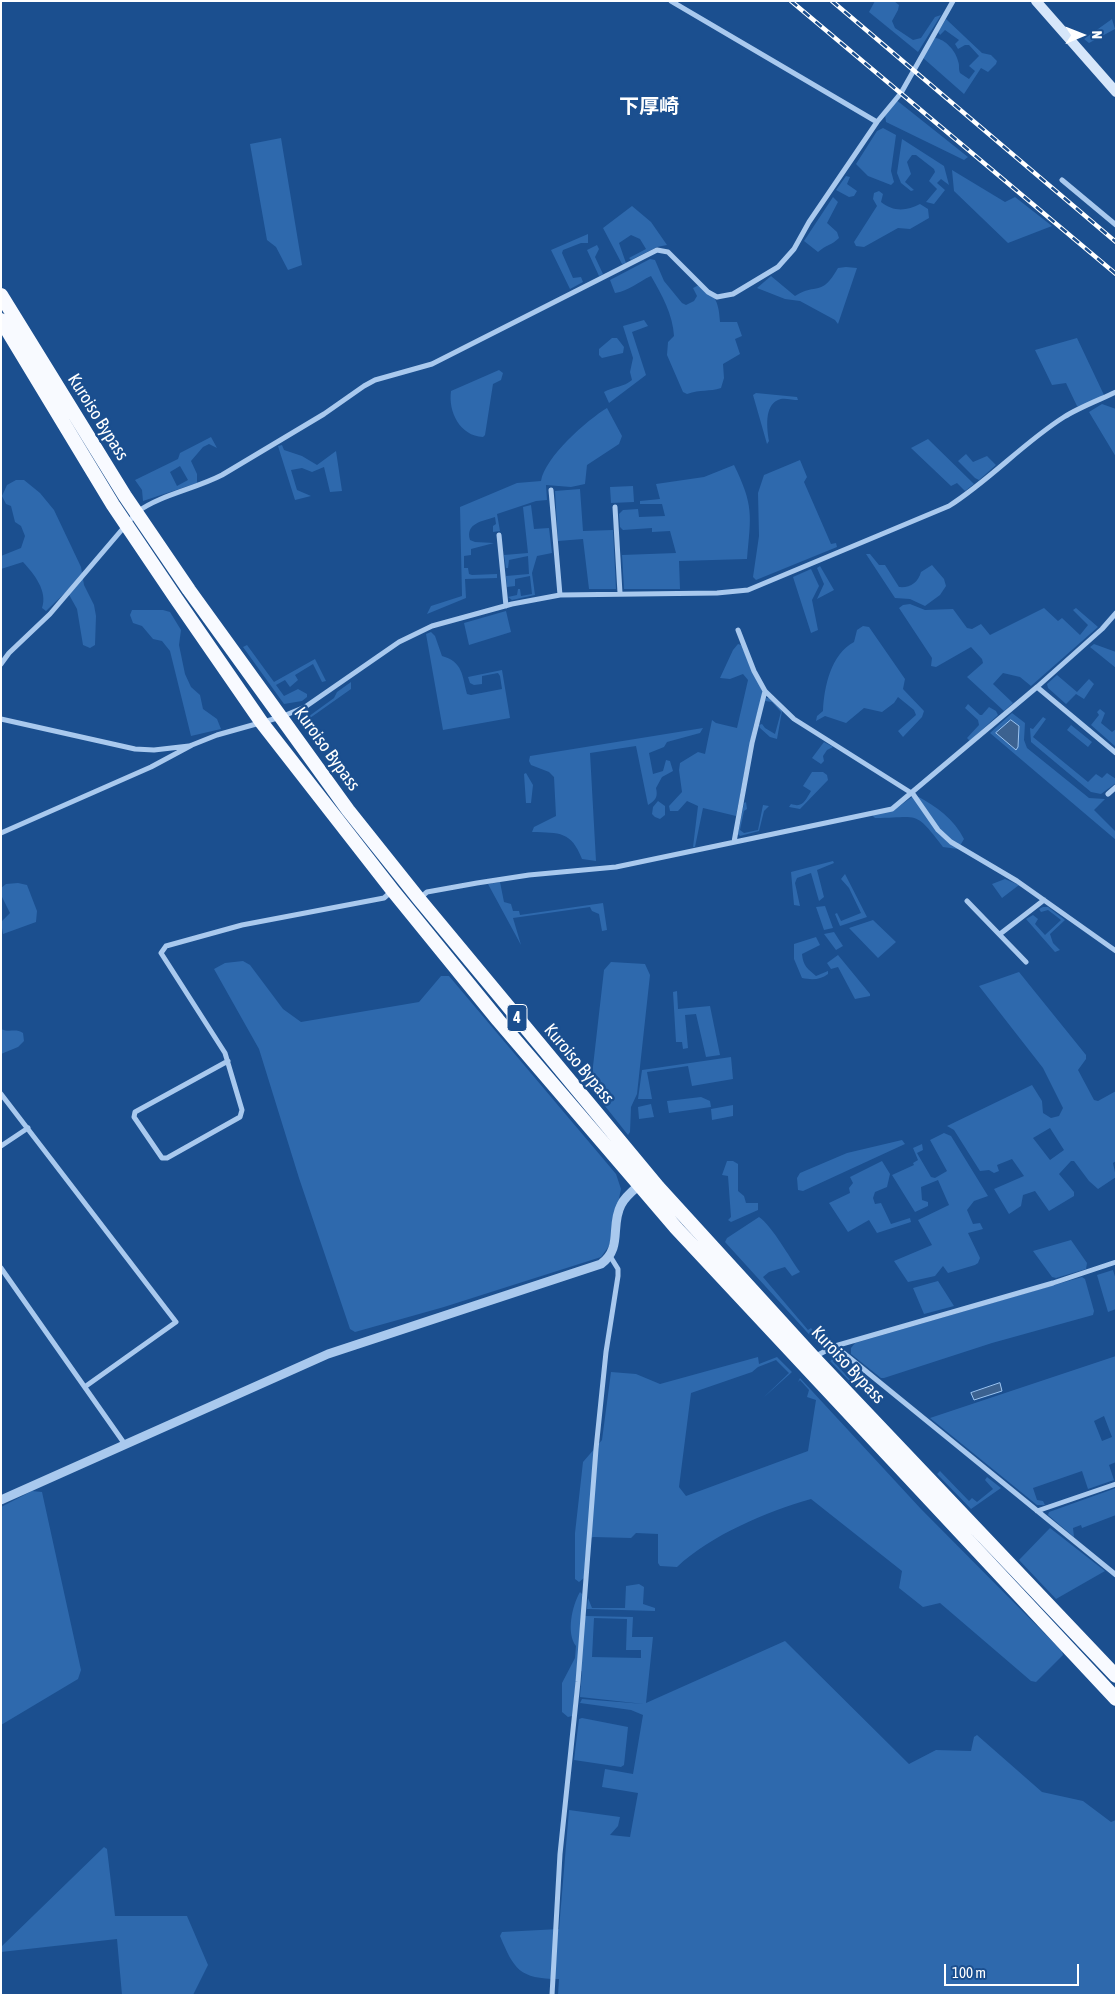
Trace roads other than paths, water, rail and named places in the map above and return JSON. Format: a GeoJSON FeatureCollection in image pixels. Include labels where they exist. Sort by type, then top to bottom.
{"type":"FeatureCollection","features":[{"type":"Feature","properties":{"kind":"highway","name":"Kuroiso Bypass"},"geometry":{"type":"LineString","coordinates":[[1,295],[137,512],[189,590],[281,718],[348,810],[644,1181]]}},
{"type":"Feature","properties":{"kind":"highway","name":"Kuroiso Bypass"},"geometry":{"type":"LineString","coordinates":[[1,320],[126,525],[262,723],[392,891],[498,1020],[1116,1699]]}},
{"type":"Feature","properties":{"kind":"highway","name":"Kuroiso Bypass"},"geometry":{"type":"LineString","coordinates":[[809,1362],[1116,1676]]}},
{"type":"Feature","properties":{"kind":"main road"},"geometry":{"type":"LineString","coordinates":[[1036,1],[1116,92]]}},
{"type":"Feature","properties":{"kind":"street"},"geometry":{"type":"LineString","coordinates":[[672,1],[877,122]]}},
{"type":"Feature","properties":{"kind":"street"},"geometry":{"type":"LineString","coordinates":[[1,664],[8,653],[50,614],[137,512],[147,504],[204,484],[222,475],[324,414],[375,380],[432,364],[657,250],[668,252],[712,294],[725,297],[778,267],[787,259],[877,122],[904,88],[953,1]]}},
{"type":"Feature","properties":{"kind":"street"},"geometry":{"type":"LineString","coordinates":[[1062,180],[1116,225]]}},
{"type":"Feature","properties":{"kind":"street"},"geometry":{"type":"LineString","coordinates":[[1,720],[135,749],[154,750],[192,745],[281,718],[305,707],[399,642],[420,631],[506,606],[560,595],[736,592],[748,590],[949,506],[976,489],[1031,441],[1065,417],[1116,392]]}},
{"type":"Feature","properties":{"kind":"street"},"geometry":{"type":"LineString","coordinates":[[551,490],[560,595]]}},
{"type":"Feature","properties":{"kind":"street"},"geometry":{"type":"LineString","coordinates":[[615,507],[620,593]]}},
{"type":"Feature","properties":{"kind":"street"},"geometry":{"type":"LineString","coordinates":[[499,535],[506,606]]}},
{"type":"Feature","properties":{"kind":"street"},"geometry":{"type":"LineString","coordinates":[[419,899],[427,892],[529,875],[616,867],[892,809],[913,794],[1037,687],[1102,629],[1116,613]]}},
{"type":"Feature","properties":{"kind":"street"},"geometry":{"type":"LineString","coordinates":[[738,630],[754,671],[765,692],[794,719],[913,794],[938,830],[951,842],[1044,900],[1116,951]]}},
{"type":"Feature","properties":{"kind":"street"},"geometry":{"type":"LineString","coordinates":[[1037,687],[1116,753]]}},
{"type":"Feature","properties":{"kind":"street"},"geometry":{"type":"LineString","coordinates":[[734,842],[752,743],[765,692]]}},
{"type":"Feature","properties":{"kind":"street"},"geometry":{"type":"LineString","coordinates":[[1,833],[151,767],[192,745]]}},
{"type":"Feature","properties":{"kind":"street"},"geometry":{"type":"LineString","coordinates":[[1108,794],[1116,787]]}},
{"type":"Feature","properties":{"kind":"street"},"geometry":{"type":"LineString","coordinates":[[228,1061],[135,1112],[134,1117],[162,1158],[167,1158],[240,1117],[242,1110],[228,1061],[161,953],[166,946],[242,925],[384,898],[392,891]]}},
{"type":"Feature","properties":{"kind":"street"},"geometry":{"type":"LineString","coordinates":[[1000,934],[1044,900]]}},
{"type":"Feature","properties":{"kind":"street"},"geometry":{"type":"LineString","coordinates":[[967,901],[1026,962]]}},
{"type":"Feature","properties":{"kind":"street"},"geometry":{"type":"LineString","coordinates":[[1,1094],[176,1322],[86,1386]]}},
{"type":"Feature","properties":{"kind":"street"},"geometry":{"type":"LineString","coordinates":[[1,1146],[28,1128]]}},
{"type":"Feature","properties":{"kind":"street"},"geometry":{"type":"LineString","coordinates":[[1,1500],[124,1443],[328,1354],[601,1264],[610,1256],[615,1245],[620,1206],[644,1181]]}},
{"type":"Feature","properties":{"kind":"street"},"geometry":{"type":"LineString","coordinates":[[552,1995],[560,1854],[578,1682],[596,1449],[606,1352],[618,1276],[618,1269],[610,1256]]}},
{"type":"Feature","properties":{"kind":"street"},"geometry":{"type":"LineString","coordinates":[[809,1362],[835,1346],[1071,1278],[1116,1262]]}},
{"type":"Feature","properties":{"kind":"street"},"geometry":{"type":"LineString","coordinates":[[1,1268],[86,1386],[124,1443]]}},
{"type":"Feature","properties":{"kind":"street"},"geometry":{"type":"LineString","coordinates":[[835,1346],[1116,1575]]}},
{"type":"Feature","properties":{"kind":"street"},"geometry":{"type":"LineString","coordinates":[[1037,1511],[1116,1484]]}},
{"type":"Feature","properties":{"kind":"railway"},"geometry":{"type":"LineString","coordinates":[[791,1],[1116,274]]}},
{"type":"Feature","properties":{"kind":"railway"},"geometry":{"type":"LineString","coordinates":[[832,1],[1116,242]]}},
{"type":"Feature","properties":{"kind":"district","name":"下厚崎"},"geometry":{"type":"Point","coordinates":[649,107]}}]}
